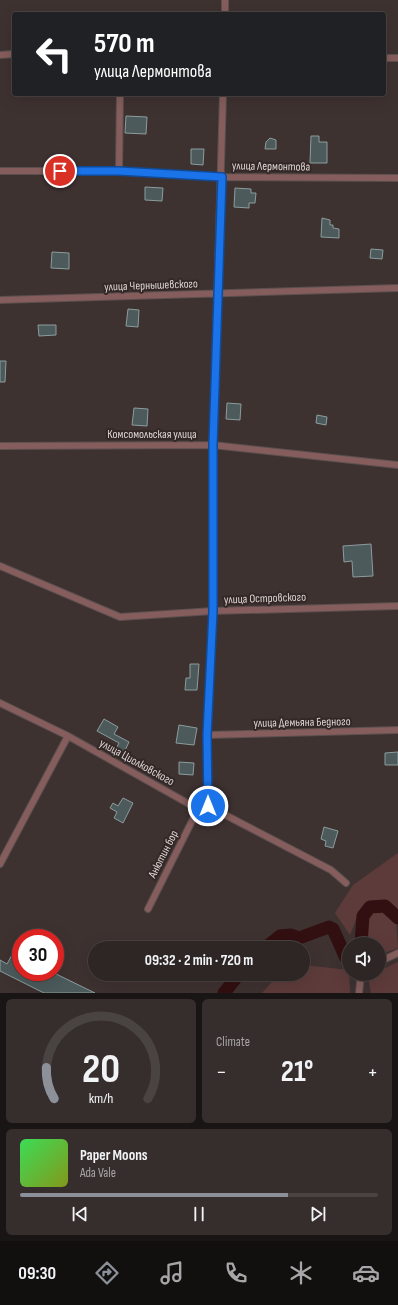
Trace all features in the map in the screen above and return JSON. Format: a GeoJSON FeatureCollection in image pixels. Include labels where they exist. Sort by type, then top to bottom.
{"type":"FeatureCollection","features":[{"type":"Feature","properties":{"kind":"street"},"geometry":{"type":"LineString","coordinates":[[225,0],[225,12]]}},
{"type":"Feature","properties":{"kind":"street"},"geometry":{"type":"LineString","coordinates":[[0,55],[12,54]]}},
{"type":"Feature","properties":{"kind":"street"},"geometry":{"type":"LineString","coordinates":[[386,58],[398,58]]}},
{"type":"Feature","properties":{"kind":"street"},"geometry":{"type":"LineString","coordinates":[[119,171],[120,96]]}},
{"type":"Feature","properties":{"kind":"street"},"geometry":{"type":"LineString","coordinates":[[208,806],[207,735],[213,611],[213,445],[222,177],[223,96]]}},
{"type":"Feature","properties":{"kind":"street","name":"улица Лермонтова"},"geometry":{"type":"LineString","coordinates":[[0,171],[119,171],[222,177],[398,178]]}},
{"type":"Feature","properties":{"kind":"street","name":"улица Чернышевского"},"geometry":{"type":"LineString","coordinates":[[0,300],[398,288]]}},
{"type":"Feature","properties":{"kind":"street","name":"Комсомольская улица"},"geometry":{"type":"LineString","coordinates":[[0,446],[213,445],[398,465]]}},
{"type":"Feature","properties":{"kind":"street","name":"улица Островского"},"geometry":{"type":"LineString","coordinates":[[0,566],[120,617],[213,611],[398,606]]}},
{"type":"Feature","properties":{"kind":"street","name":"улица Циолковского"},"geometry":{"type":"LineString","coordinates":[[0,703],[68,736],[198,809]]}},
{"type":"Feature","properties":{"kind":"street","name":"улица Демьяна Бедного"},"geometry":{"type":"LineString","coordinates":[[207,735],[398,730]]}},
{"type":"Feature","properties":{"kind":"street"},"geometry":{"type":"LineString","coordinates":[[0,864],[68,736]]}},
{"type":"Feature","properties":{"kind":"street"},"geometry":{"type":"LineString","coordinates":[[198,809],[208,806],[331,870],[346,883]]}},
{"type":"Feature","properties":{"kind":"street","name":"Анютин бор"},"geometry":{"type":"LineString","coordinates":[[148,909],[198,809]]}},
{"type":"Feature","properties":{"kind":"street"},"geometry":{"type":"LineString","coordinates":[[386,959],[398,953]]}},
{"type":"Feature","properties":{"kind":"street"},"geometry":{"type":"LineString","coordinates":[[359,993],[360,981]]}},
{"type":"Feature","properties":{"kind":"shaded area"},"geometry":{"type":"Polygon","coordinates":[[[398,853],[398,915],[385,904],[369,902],[358,914],[350,935],[335,913],[353,885],[398,853]]]}},
{"type":"Feature","properties":{"kind":"shaded area"},"geometry":{"type":"Polygon","coordinates":[[[383,909],[396,922],[398,948],[386,952],[386,937],[364,937],[364,926],[366,921],[371,914],[383,909]]]}},
{"type":"Feature","properties":{"kind":"shaded area"},"geometry":{"type":"Polygon","coordinates":[[[398,962],[398,993],[371,993],[369,981],[386,981],[386,968],[398,962]]]}},
{"type":"Feature","properties":{"kind":"shaded area"},"geometry":{"type":"Polygon","coordinates":[[[310,966],[342,969],[342,981],[349,981],[350,993],[262,993],[273,981],[310,981],[310,966]]]}},
{"type":"Feature","properties":{"kind":"building"},"geometry":{"type":"Polygon","coordinates":[[[126,116],[147,117],[146,134],[125,133],[126,116]]]}},
{"type":"Feature","properties":{"kind":"building"},"geometry":{"type":"Polygon","coordinates":[[[311,136],[319,136],[319,142],[327,142],[327,163],[310,163],[311,136]]]}},
{"type":"Feature","properties":{"kind":"building"},"geometry":{"type":"Polygon","coordinates":[[[270,138],[276,140],[276,149],[265,149],[266,142],[270,138]]]}},
{"type":"Feature","properties":{"kind":"building"},"geometry":{"type":"Polygon","coordinates":[[[191,149],[204,149],[203,165],[191,164],[191,149]]]}},
{"type":"Feature","properties":{"kind":"building"},"geometry":{"type":"Polygon","coordinates":[[[145,187],[163,188],[162,201],[145,200],[145,187]]]}},
{"type":"Feature","properties":{"kind":"building"},"geometry":{"type":"Polygon","coordinates":[[[235,188],[251,189],[251,193],[256,193],[255,203],[249,203],[249,208],[234,207],[235,188]]]}},
{"type":"Feature","properties":{"kind":"building"},"geometry":{"type":"Polygon","coordinates":[[[322,218],[330,220],[330,225],[333,225],[333,228],[339,229],[339,238],[321,237],[322,218]]]}},
{"type":"Feature","properties":{"kind":"building"},"geometry":{"type":"Polygon","coordinates":[[[371,249],[383,250],[382,259],[370,258],[371,249]]]}},
{"type":"Feature","properties":{"kind":"building"},"geometry":{"type":"Polygon","coordinates":[[[52,252],[69,253],[69,269],[51,268],[52,252]]]}},
{"type":"Feature","properties":{"kind":"building"},"geometry":{"type":"Polygon","coordinates":[[[128,309],[139,310],[138,327],[126,326],[128,309]]]}},
{"type":"Feature","properties":{"kind":"building"},"geometry":{"type":"Polygon","coordinates":[[[38,325],[56,325],[56,335],[39,336],[38,325]]]}},
{"type":"Feature","properties":{"kind":"building"},"geometry":{"type":"Polygon","coordinates":[[[0,361],[6,361],[5,382],[0,382],[0,361]]]}},
{"type":"Feature","properties":{"kind":"building"},"geometry":{"type":"Polygon","coordinates":[[[227,403],[241,404],[240,420],[226,419],[227,403]]]}},
{"type":"Feature","properties":{"kind":"building"},"geometry":{"type":"Polygon","coordinates":[[[134,408],[148,409],[147,426],[132,425],[134,408]]]}},
{"type":"Feature","properties":{"kind":"building"},"geometry":{"type":"Polygon","coordinates":[[[317,415],[327,417],[326,425],[316,423],[317,415]]]}},
{"type":"Feature","properties":{"kind":"building"},"geometry":{"type":"Polygon","coordinates":[[[371,544],[373,576],[353,577],[352,561],[344,562],[343,546],[371,544]]]}},
{"type":"Feature","properties":{"kind":"building"},"geometry":{"type":"Polygon","coordinates":[[[190,664],[199,664],[197,690],[185,690],[186,678],[190,678],[190,664]]]}},
{"type":"Feature","properties":{"kind":"building"},"geometry":{"type":"Polygon","coordinates":[[[104,719],[118,727],[114,734],[129,742],[122,757],[114,753],[119,743],[97,731],[104,719]]]}},
{"type":"Feature","properties":{"kind":"building"},"geometry":{"type":"Polygon","coordinates":[[[179,725],[197,728],[194,745],[176,743],[179,725]]]}},
{"type":"Feature","properties":{"kind":"building"},"geometry":{"type":"Polygon","coordinates":[[[398,752],[398,765],[385,765],[385,753],[398,752]]]}},
{"type":"Feature","properties":{"kind":"building"},"geometry":{"type":"Polygon","coordinates":[[[179,762],[194,763],[193,775],[179,774],[179,762]]]}},
{"type":"Feature","properties":{"kind":"building"},"geometry":{"type":"Polygon","coordinates":[[[123,798],[133,803],[123,823],[114,818],[117,812],[110,808],[113,803],[118,806],[123,798]]]}},
{"type":"Feature","properties":{"kind":"building"},"geometry":{"type":"Polygon","coordinates":[[[324,827],[338,831],[333,848],[325,846],[326,841],[321,839],[324,827]]]}},
{"type":"Feature","properties":{"kind":"building"},"geometry":{"type":"Polygon","coordinates":[[[12,955],[12,977],[0,971],[0,960],[7,964],[12,955]]]}},
{"type":"Feature","properties":{"kind":"building"},"geometry":{"type":"Polygon","coordinates":[[[64,978],[95,993],[44,993],[20,981],[64,981],[64,978]]]}},
{"type":"Feature","properties":{"kind":"waterway"},"geometry":{"type":"LineString","coordinates":[[362,937],[363,916],[370,907],[385,906],[398,918]]}},
{"type":"Feature","properties":{"kind":"waterway"},"geometry":{"type":"LineString","coordinates":[[274,941],[280,936],[291,935],[299,938],[329,927],[333,929],[342,949]]}},
{"type":"Feature","properties":{"kind":"waterway"},"geometry":{"type":"LineString","coordinates":[[224,993],[233,981]]}},
{"type":"Feature","properties":{"kind":"route"},"geometry":{"type":"LineString","coordinates":[[60,171],[119,171],[222,177],[213,445],[213,611],[207,735],[208,806]]}}]}
